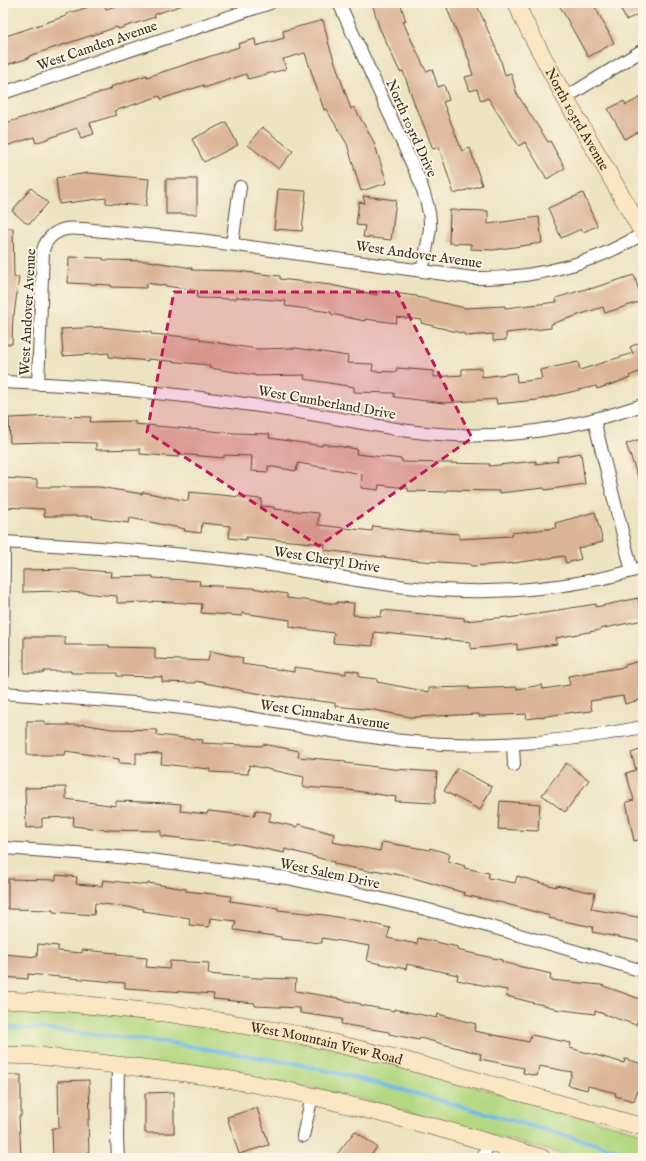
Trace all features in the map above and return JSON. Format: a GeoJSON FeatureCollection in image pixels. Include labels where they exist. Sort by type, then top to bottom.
{"type":"FeatureCollection","features":[{"type":"Feature","properties":{"kind":"street","name":"West Camden Avenue"},"geometry":{"type":"LineString","coordinates":[[3,93],[270,3]]}},
{"type":"Feature","properties":{"kind":"street","name":"North 103rd Drive"},"geometry":{"type":"LineString","coordinates":[[339,3],[424,193],[430,227],[422,271]]}},
{"type":"Feature","properties":{"kind":"street","name":"North 103rd Avenue"},"geometry":{"type":"LineString","coordinates":[[517,3],[526,25],[565,98],[643,233]]}},
{"type":"Feature","properties":{"kind":"street"},"geometry":{"type":"LineString","coordinates":[[565,98],[643,50]]}},
{"type":"Feature","properties":{"kind":"street"},"geometry":{"type":"LineString","coordinates":[[232,244],[240,186]]}},
{"type":"Feature","properties":{"kind":"street","name":"West Andover Avenue"},"geometry":{"type":"LineString","coordinates":[[38,384],[43,250],[46,242],[55,234],[66,229],[82,229],[200,240],[473,278],[500,278],[541,273],[597,257],[643,233]]}},
{"type":"Feature","properties":{"kind":"street","name":"West Cumberland Drive"},"geometry":{"type":"LineString","coordinates":[[3,382],[174,394],[353,421],[393,429],[427,433],[486,435],[516,434],[594,420],[643,404]]}},
{"type":"Feature","properties":{"kind":"street"},"geometry":{"type":"LineString","coordinates":[[594,420],[638,570]]}},
{"type":"Feature","properties":{"kind":"street","name":"West Cheryl Drive"},"geometry":{"type":"LineString","coordinates":[[3,674],[4,542],[118,549],[198,556],[257,563],[407,587],[451,591],[487,591],[539,588],[586,582],[638,570]]}},
{"type":"Feature","properties":{"kind":"street","name":"West Cinnabar Avenue"},"geometry":{"type":"LineString","coordinates":[[3,694],[129,702],[226,714],[402,741],[449,744],[513,744],[548,742],[583,738],[643,727]]}},
{"type":"Feature","properties":{"kind":"street"},"geometry":{"type":"LineString","coordinates":[[513,744],[514,765]]}},
{"type":"Feature","properties":{"kind":"street","name":"West Salem Drive"},"geometry":{"type":"LineString","coordinates":[[3,848],[150,860],[286,878],[425,909],[643,971]]}},
{"type":"Feature","properties":{"kind":"street","name":"West Mountain View Road"},"geometry":{"type":"LineString","coordinates":[[3,1000],[68,1003],[173,1014],[300,1036],[396,1058],[643,1127]]}},
{"type":"Feature","properties":{"kind":"street"},"geometry":{"type":"LineString","coordinates":[[3,1055],[39,1056],[201,1075],[250,1083],[312,1096],[442,1128],[485,1150],[542,1158]]}},
{"type":"Feature","properties":{"kind":"street"},"geometry":{"type":"LineString","coordinates":[[118,1065],[118,1158]]}},
{"type":"Feature","properties":{"kind":"street"},"geometry":{"type":"LineString","coordinates":[[302,1136],[312,1096]]}},
{"type":"Feature","properties":{"kind":"highlighted area"},"geometry":{"type":"Polygon","coordinates":[[[174,292],[397,292],[472,438],[319,546],[147,432],[174,292]]]}},
{"type":"Feature","properties":{"kind":"green space"},"geometry":{"type":"Polygon","coordinates":[[[3,1006],[172,1020],[330,1047],[643,1133],[643,1158],[575,1158],[368,1101],[311,1088],[3,1048],[3,1006]]]}},
{"type":"Feature","properties":{"kind":"building"},"geometry":{"type":"Polygon","coordinates":[[[104,3],[106,9],[125,3],[183,3],[183,5],[155,14],[155,17],[118,29],[117,27],[3,66],[3,37],[104,3]]]}},
{"type":"Feature","properties":{"kind":"building"},"geometry":{"type":"Polygon","coordinates":[[[372,3],[400,3],[406,21],[403,22],[426,71],[432,69],[438,87],[444,85],[449,100],[443,102],[462,151],[470,148],[482,185],[454,194],[439,147],[433,149],[417,111],[403,71],[400,72],[379,27],[372,3]]]}},
{"type":"Feature","properties":{"kind":"building"},"geometry":{"type":"Polygon","coordinates":[[[446,3],[476,3],[500,58],[505,75],[511,73],[517,94],[548,142],[550,141],[565,168],[547,179],[525,142],[519,146],[488,98],[481,101],[477,89],[470,91],[465,77],[473,75],[470,62],[446,3]]]}},
{"type":"Feature","properties":{"kind":"building"},"geometry":{"type":"Polygon","coordinates":[[[558,3],[593,3],[614,43],[588,57],[558,3]]]}},
{"type":"Feature","properties":{"kind":"building"},"geometry":{"type":"Polygon","coordinates":[[[618,3],[643,3],[643,12],[626,20],[618,3]]]}},
{"type":"Feature","properties":{"kind":"building"},"geometry":{"type":"Polygon","coordinates":[[[323,20],[329,45],[351,109],[354,107],[374,142],[387,183],[361,191],[347,144],[326,109],[324,110],[305,53],[283,59],[286,69],[248,79],[246,74],[204,88],[204,85],[161,99],[160,96],[114,111],[116,115],[90,123],[94,134],[81,138],[77,128],[36,143],[34,137],[3,147],[3,124],[111,89],[110,87],[147,75],[147,77],[239,47],[238,44],[255,39],[256,46],[284,38],[283,31],[323,20]]]}},
{"type":"Feature","properties":{"kind":"building"},"geometry":{"type":"Polygon","coordinates":[[[643,96],[643,129],[625,139],[608,109],[624,101],[626,105],[643,96]]]}},
{"type":"Feature","properties":{"kind":"building"},"geometry":{"type":"Polygon","coordinates":[[[226,122],[238,145],[204,162],[192,139],[226,122]]]}},
{"type":"Feature","properties":{"kind":"building"},"geometry":{"type":"Polygon","coordinates":[[[262,127],[293,151],[279,169],[248,145],[262,127]]]}},
{"type":"Feature","properties":{"kind":"building"},"geometry":{"type":"Polygon","coordinates":[[[88,173],[149,179],[146,206],[106,203],[106,198],[59,204],[56,178],[88,173]]]}},
{"type":"Feature","properties":{"kind":"building"},"geometry":{"type":"Polygon","coordinates":[[[166,179],[197,179],[197,214],[166,214],[166,179]]]}},
{"type":"Feature","properties":{"kind":"building"},"geometry":{"type":"Polygon","coordinates":[[[31,188],[48,203],[30,223],[26,223],[12,211],[31,188]]]}},
{"type":"Feature","properties":{"kind":"building"},"geometry":{"type":"Polygon","coordinates":[[[278,189],[306,191],[302,231],[274,229],[278,189]]]}},
{"type":"Feature","properties":{"kind":"building"},"geometry":{"type":"Polygon","coordinates":[[[583,193],[597,226],[583,232],[581,229],[561,238],[548,208],[583,193]]]}},
{"type":"Feature","properties":{"kind":"building"},"geometry":{"type":"Polygon","coordinates":[[[363,196],[396,200],[391,240],[363,237],[365,226],[356,225],[359,202],[365,203],[363,196]]]}},
{"type":"Feature","properties":{"kind":"building"},"geometry":{"type":"Polygon","coordinates":[[[450,210],[488,211],[488,224],[539,217],[542,243],[493,250],[471,249],[471,244],[449,243],[450,210]]]}},
{"type":"Feature","properties":{"kind":"building"},"geometry":{"type":"Polygon","coordinates":[[[3,228],[13,228],[14,277],[19,277],[13,315],[12,344],[3,344],[3,228]]]}},
{"type":"Feature","properties":{"kind":"building"},"geometry":{"type":"Polygon","coordinates":[[[69,257],[103,258],[103,260],[148,261],[192,268],[192,270],[237,271],[280,276],[280,279],[331,285],[377,295],[378,291],[417,296],[465,308],[505,306],[505,308],[557,302],[556,298],[634,275],[642,301],[605,313],[603,307],[551,324],[551,328],[506,333],[506,340],[493,341],[493,334],[465,336],[465,334],[421,323],[422,320],[397,317],[396,323],[365,319],[365,321],[331,314],[331,312],[285,306],[286,301],[236,297],[236,299],[197,298],[198,291],[147,283],[146,288],[111,287],[111,285],[68,283],[69,257]]]}},
{"type":"Feature","properties":{"kind":"building"},"geometry":{"type":"Polygon","coordinates":[[[101,327],[151,332],[151,334],[200,338],[200,340],[257,349],[296,348],[348,356],[347,363],[373,364],[372,371],[396,372],[397,368],[434,371],[434,377],[462,375],[462,369],[482,368],[482,377],[516,373],[517,382],[542,379],[540,370],[578,362],[580,370],[633,353],[630,347],[643,341],[643,376],[641,371],[629,376],[630,378],[597,389],[596,386],[537,400],[497,404],[496,399],[444,403],[394,397],[394,393],[354,392],[354,387],[304,379],[305,375],[255,376],[209,368],[209,365],[109,357],[109,353],[63,356],[61,329],[101,327]]]}},
{"type":"Feature","properties":{"kind":"building"},"geometry":{"type":"Polygon","coordinates":[[[55,416],[91,417],[90,422],[135,421],[135,424],[233,433],[270,434],[269,438],[322,446],[322,444],[357,449],[356,454],[402,459],[402,462],[490,464],[489,466],[536,461],[536,464],[558,461],[557,457],[581,453],[585,484],[545,490],[544,488],[499,493],[499,491],[408,491],[408,488],[379,485],[378,490],[361,488],[362,474],[298,463],[296,471],[268,466],[268,472],[251,471],[252,456],[224,455],[224,458],[179,454],[179,457],[140,454],[140,449],[96,450],[96,443],[10,443],[9,418],[55,416]]]}},
{"type":"Feature","properties":{"kind":"building"},"geometry":{"type":"Polygon","coordinates":[[[643,438],[643,487],[642,488],[626,444],[643,438]]]}},
{"type":"Feature","properties":{"kind":"building"},"geometry":{"type":"Polygon","coordinates":[[[3,478],[37,480],[37,487],[99,487],[142,494],[143,492],[188,501],[189,492],[262,499],[261,506],[274,507],[274,509],[319,513],[318,525],[372,531],[373,526],[420,532],[459,534],[459,539],[512,536],[512,533],[556,528],[555,523],[595,512],[603,542],[578,548],[581,559],[566,563],[564,556],[506,564],[471,566],[470,564],[408,560],[324,550],[325,544],[246,537],[246,540],[229,538],[230,526],[202,523],[201,533],[184,531],[185,529],[130,518],[129,523],[92,518],[93,516],[44,516],[44,509],[3,507],[3,478]]]}},
{"type":"Feature","properties":{"kind":"building"},"geometry":{"type":"Polygon","coordinates":[[[73,569],[111,572],[110,577],[153,576],[153,578],[200,581],[199,585],[252,588],[287,594],[287,598],[337,604],[337,602],[354,603],[353,615],[381,617],[382,610],[464,618],[464,621],[508,618],[596,604],[596,607],[638,598],[643,620],[556,638],[557,644],[517,650],[517,644],[471,649],[471,642],[374,632],[373,646],[333,643],[334,633],[290,627],[290,620],[242,613],[242,616],[201,613],[202,604],[153,601],[117,603],[117,596],[59,591],[23,592],[23,570],[73,569]]]}},
{"type":"Feature","properties":{"kind":"building"},"geometry":{"type":"Polygon","coordinates":[[[24,637],[65,637],[65,645],[109,645],[109,647],[155,648],[155,659],[208,661],[210,651],[243,658],[242,664],[294,672],[294,667],[346,674],[346,670],[359,672],[359,677],[377,679],[377,682],[429,692],[429,688],[469,687],[469,689],[517,687],[517,689],[542,685],[543,689],[570,685],[568,676],[625,667],[625,665],[643,660],[643,699],[625,704],[623,696],[590,701],[592,711],[574,712],[527,719],[526,714],[479,716],[479,714],[415,718],[374,710],[335,706],[335,703],[280,697],[244,691],[196,681],[196,683],[162,682],[162,677],[117,676],[117,673],[71,673],[71,671],[24,673],[24,637]]]}},
{"type":"Feature","properties":{"kind":"building"},"geometry":{"type":"Polygon","coordinates":[[[27,721],[45,721],[45,725],[82,724],[112,729],[157,730],[157,735],[203,740],[202,743],[262,746],[263,744],[299,751],[298,757],[345,761],[345,763],[393,769],[437,772],[435,803],[395,801],[396,797],[349,790],[303,787],[304,777],[249,765],[248,774],[210,772],[210,769],[161,764],[162,754],[136,753],[136,764],[119,763],[119,759],[66,751],[65,755],[27,755],[27,721]]]}},
{"type":"Feature","properties":{"kind":"building"},"geometry":{"type":"Polygon","coordinates":[[[643,749],[643,839],[634,841],[626,802],[634,800],[626,773],[636,770],[631,753],[643,749]]]}},
{"type":"Feature","properties":{"kind":"building"},"geometry":{"type":"Polygon","coordinates":[[[566,763],[589,780],[565,812],[542,795],[566,763]]]}},
{"type":"Feature","properties":{"kind":"building"},"geometry":{"type":"Polygon","coordinates":[[[457,768],[492,787],[480,810],[444,791],[457,768]]]}},
{"type":"Feature","properties":{"kind":"building"},"geometry":{"type":"Polygon","coordinates":[[[66,787],[66,799],[116,806],[116,801],[181,804],[180,811],[207,814],[208,811],[254,816],[256,810],[271,813],[269,821],[298,827],[298,824],[334,834],[332,842],[380,851],[382,842],[430,850],[430,848],[450,854],[448,861],[465,866],[464,868],[489,873],[488,878],[515,883],[517,876],[556,887],[556,885],[595,893],[591,909],[643,918],[643,942],[592,932],[593,927],[549,918],[550,916],[503,903],[464,895],[465,893],[410,877],[374,870],[373,872],[334,864],[334,862],[285,849],[284,853],[240,844],[161,836],[161,831],[109,830],[73,826],[74,817],[42,818],[42,827],[26,828],[25,788],[66,787]]]}},
{"type":"Feature","properties":{"kind":"building"},"geometry":{"type":"Polygon","coordinates":[[[500,801],[540,804],[538,831],[498,829],[500,801]]]}},
{"type":"Feature","properties":{"kind":"building"},"geometry":{"type":"Polygon","coordinates":[[[56,875],[77,877],[76,884],[102,886],[103,880],[147,885],[148,883],[186,889],[186,891],[231,896],[230,901],[278,908],[278,910],[325,915],[365,922],[390,928],[387,938],[417,944],[418,938],[458,947],[457,950],[502,960],[502,962],[551,974],[550,980],[601,985],[643,1000],[643,1004],[636,1025],[595,1011],[595,1014],[555,1009],[506,996],[507,990],[457,980],[458,975],[407,964],[406,969],[367,961],[370,946],[322,938],[322,943],[281,939],[281,937],[234,930],[236,921],[210,918],[209,927],[189,925],[190,918],[143,911],[144,909],[95,903],[94,915],[53,912],[53,910],[8,909],[8,879],[56,880],[56,875]]]}},
{"type":"Feature","properties":{"kind":"building"},"geometry":{"type":"Polygon","coordinates":[[[38,944],[58,946],[58,951],[82,953],[82,950],[117,953],[117,955],[147,958],[146,967],[169,969],[170,961],[209,963],[208,974],[257,978],[296,979],[295,991],[338,998],[361,1005],[394,1011],[394,1009],[437,1018],[438,1014],[476,1024],[474,1031],[529,1042],[531,1035],[571,1043],[570,1048],[624,1063],[625,1059],[643,1064],[643,1092],[637,1091],[634,1101],[615,1096],[616,1093],[588,1086],[587,1090],[568,1085],[572,1072],[539,1066],[537,1076],[523,1073],[524,1068],[480,1059],[481,1054],[420,1038],[419,1040],[389,1034],[389,1032],[341,1024],[342,1019],[300,1013],[300,1008],[255,1006],[255,1003],[213,999],[214,994],[125,988],[125,983],[28,974],[28,979],[3,977],[3,954],[37,957],[38,944]]]}},
{"type":"Feature","properties":{"kind":"building"},"geometry":{"type":"Polygon","coordinates":[[[3,1075],[21,1075],[21,1116],[19,1116],[21,1158],[3,1158],[3,1075]]]}},
{"type":"Feature","properties":{"kind":"building"},"geometry":{"type":"Polygon","coordinates":[[[89,1080],[89,1158],[53,1158],[52,1128],[59,1128],[58,1081],[89,1080]]]}},
{"type":"Feature","properties":{"kind":"building"},"geometry":{"type":"Polygon","coordinates":[[[174,1092],[174,1133],[145,1133],[145,1093],[174,1092]]]}},
{"type":"Feature","properties":{"kind":"building"},"geometry":{"type":"Polygon","coordinates":[[[257,1108],[269,1145],[239,1154],[227,1117],[257,1108]]]}},
{"type":"Feature","properties":{"kind":"building"},"geometry":{"type":"Polygon","coordinates":[[[355,1131],[377,1147],[369,1158],[334,1158],[355,1131]]]}},
{"type":"Feature","properties":{"kind":"waterway"},"geometry":{"type":"LineString","coordinates":[[3,1027],[63,1031],[164,1042],[292,1063],[399,1089],[643,1157]]}}]}
